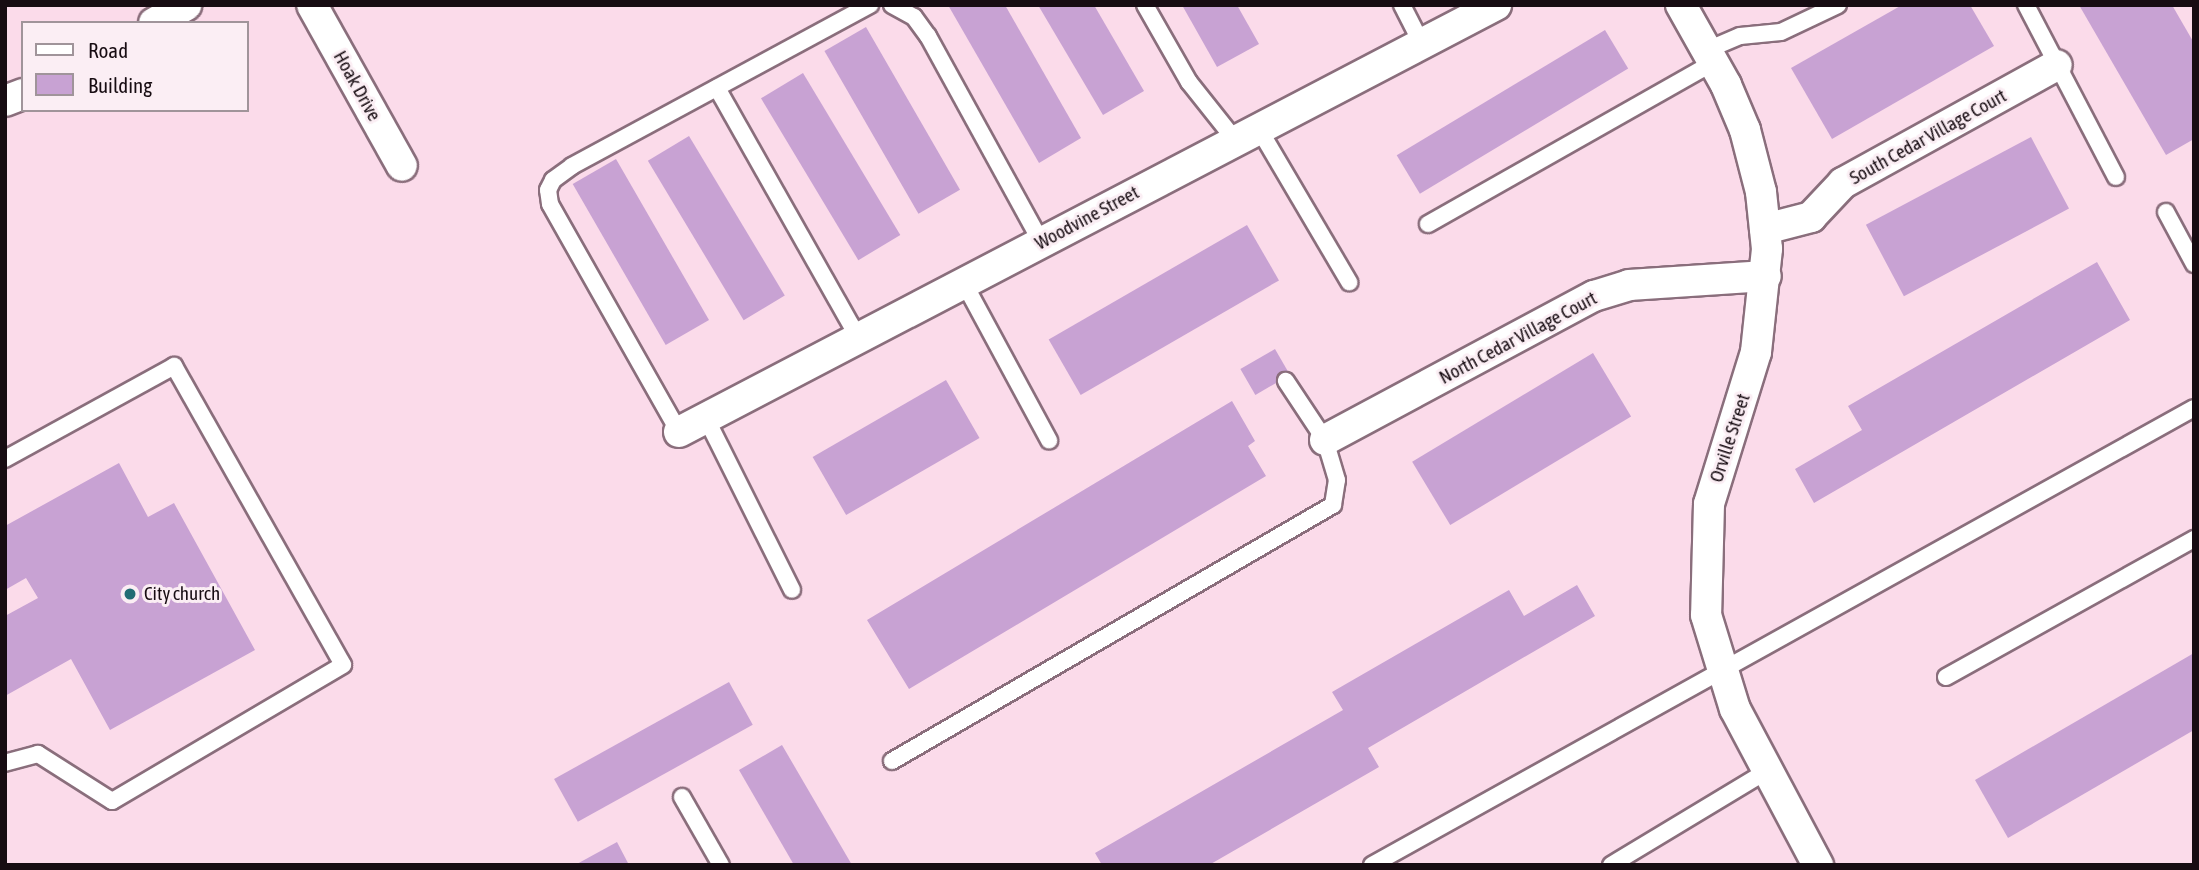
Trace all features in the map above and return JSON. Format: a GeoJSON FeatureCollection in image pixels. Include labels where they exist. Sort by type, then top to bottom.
{"type":"FeatureCollection","features":[{"type":"Feature","properties":{"kind":"street"},"geometry":{"type":"LineString","coordinates":[[158,21],[186,5]]}},
{"type":"Feature","properties":{"kind":"street","name":"Hoak Drive"},"geometry":{"type":"LineString","coordinates":[[312,5],[402,166]]}},
{"type":"Feature","properties":{"kind":"street","name":"Woodvine Street"},"geometry":{"type":"LineString","coordinates":[[679,432],[1496,5]]}},
{"type":"Feature","properties":{"kind":"street","name":"Orville Street"},"geometry":{"type":"LineString","coordinates":[[1681,5],[1710,56],[1745,130],[1761,192],[1765,229],[1766,276],[1756,352],[1727,439],[1705,537],[1706,615],[1735,709],[1818,865]]}},
{"type":"Feature","properties":{"kind":"street","name":"South Cedar Village Court"},"geometry":{"type":"LineString","coordinates":[[1765,229],[1811,217],[1843,183],[2057,65]]}},
{"type":"Feature","properties":{"kind":"street","name":"North Cedar Village Court"},"geometry":{"type":"LineString","coordinates":[[1325,440],[1594,296],[1629,285],[1766,276]]}},
{"type":"Feature","properties":{"kind":"lane"},"geometry":{"type":"LineString","coordinates":[[679,432],[550,204],[548,190],[552,180],[572,166],[870,5]]}},
{"type":"Feature","properties":{"kind":"lane"},"geometry":{"type":"LineString","coordinates":[[892,5],[914,17],[928,36],[1042,243]]}},
{"type":"Feature","properties":{"kind":"lane"},"geometry":{"type":"LineString","coordinates":[[1145,5],[1189,82],[1248,135],[1349,282]]}},
{"type":"Feature","properties":{"kind":"lane"},"geometry":{"type":"LineString","coordinates":[[1402,5],[1422,44]]}},
{"type":"Feature","properties":{"kind":"lane"},"geometry":{"type":"LineString","coordinates":[[1428,224],[1740,36],[1781,32],[1838,5]]}},
{"type":"Feature","properties":{"kind":"lane"},"geometry":{"type":"LineString","coordinates":[[2026,5],[2116,177]]}},
{"type":"Feature","properties":{"kind":"lane"},"geometry":{"type":"LineString","coordinates":[[716,88],[859,339]]}},
{"type":"Feature","properties":{"kind":"lane"},"geometry":{"type":"LineString","coordinates":[[2166,212],[2194,264]]}},
{"type":"Feature","properties":{"kind":"lane"},"geometry":{"type":"LineString","coordinates":[[964,283],[1049,440]]}},
{"type":"Feature","properties":{"kind":"lane"},"geometry":{"type":"LineString","coordinates":[[5,459],[174,366],[343,664],[112,801],[38,754],[5,764]]}},
{"type":"Feature","properties":{"kind":"lane"},"geometry":{"type":"LineString","coordinates":[[892,761],[1333,505],[1337,480],[1325,440],[1286,381]]}},
{"type":"Feature","properties":{"kind":"lane"},"geometry":{"type":"LineString","coordinates":[[1372,865],[1720,667],[1956,544],[2194,408]]}},
{"type":"Feature","properties":{"kind":"lane"},"geometry":{"type":"LineString","coordinates":[[706,418],[792,590]]}},
{"type":"Feature","properties":{"kind":"lane"},"geometry":{"type":"LineString","coordinates":[[1946,677],[2194,539]]}},
{"type":"Feature","properties":{"kind":"lane"},"geometry":{"type":"LineString","coordinates":[[1611,865],[1767,771]]}},
{"type":"Feature","properties":{"kind":"lane"},"geometry":{"type":"LineString","coordinates":[[682,797],[721,865]]}},
{"type":"Feature","properties":{"kind":"building"},"geometry":{"type":"Polygon","coordinates":[[[948,5],[1005,5],[1081,138],[1039,163],[948,5]]]}},
{"type":"Feature","properties":{"kind":"building"},"geometry":{"type":"Polygon","coordinates":[[[1038,5],[1094,5],[1144,91],[1103,115],[1038,5]]]}},
{"type":"Feature","properties":{"kind":"building"},"geometry":{"type":"Polygon","coordinates":[[[1182,5],[1237,5],[1259,44],[1217,67],[1182,5]]]}},
{"type":"Feature","properties":{"kind":"building"},"geometry":{"type":"Polygon","coordinates":[[[1902,5],[1970,5],[1994,46],[1832,139],[1791,68],[1902,5]]]}},
{"type":"Feature","properties":{"kind":"building"},"geometry":{"type":"Polygon","coordinates":[[[2079,5],[2172,5],[2194,43],[2194,139],[2166,155],[2079,5]]]}},
{"type":"Feature","properties":{"kind":"building"},"geometry":{"type":"Polygon","coordinates":[[[866,27],[960,190],[918,214],[824,51],[866,27]]]}},
{"type":"Feature","properties":{"kind":"building"},"geometry":{"type":"Polygon","coordinates":[[[1605,30],[1628,69],[1420,194],[1397,155],[1605,30]]]}},
{"type":"Feature","properties":{"kind":"building"},"geometry":{"type":"Polygon","coordinates":[[[803,73],[900,235],[858,260],[761,98],[803,73]]]}},
{"type":"Feature","properties":{"kind":"building"},"geometry":{"type":"Polygon","coordinates":[[[689,136],[785,295],[744,320],[648,161],[689,136]]]}},
{"type":"Feature","properties":{"kind":"building"},"geometry":{"type":"Polygon","coordinates":[[[2031,137],[2069,209],[1904,296],[1866,225],[2031,137]]]}},
{"type":"Feature","properties":{"kind":"building"},"geometry":{"type":"Polygon","coordinates":[[[616,159],[709,320],[666,345],[573,184],[616,159]]]}},
{"type":"Feature","properties":{"kind":"building"},"geometry":{"type":"Polygon","coordinates":[[[1247,225],[1279,280],[1081,395],[1049,340],[1247,225]]]}},
{"type":"Feature","properties":{"kind":"building"},"geometry":{"type":"Polygon","coordinates":[[[2097,262],[2130,320],[1814,503],[1795,469],[1862,430],[1848,406],[2097,262]]]}},
{"type":"Feature","properties":{"kind":"building"},"geometry":{"type":"Polygon","coordinates":[[[1275,349],[1290,375],[1255,395],[1240,369],[1275,349]]]}},
{"type":"Feature","properties":{"kind":"building"},"geometry":{"type":"Polygon","coordinates":[[[1593,353],[1631,416],[1450,525],[1412,462],[1593,353]]]}},
{"type":"Feature","properties":{"kind":"building"},"geometry":{"type":"Polygon","coordinates":[[[946,380],[980,438],[846,515],[813,457],[946,380]]]}},
{"type":"Feature","properties":{"kind":"building"},"geometry":{"type":"Polygon","coordinates":[[[1232,401],[1255,441],[1248,446],[1266,476],[909,689],[867,620],[1232,401]]]}},
{"type":"Feature","properties":{"kind":"building","name":"City church"},"geometry":{"type":"Polygon","coordinates":[[[119,463],[148,517],[174,503],[255,650],[110,730],[71,659],[5,696],[5,616],[38,598],[26,578],[5,590],[5,526],[119,463]]]}},
{"type":"Feature","properties":{"kind":"building"},"geometry":{"type":"Polygon","coordinates":[[[1577,585],[1595,616],[1368,748],[1379,767],[1209,865],[1102,865],[1095,853],[1343,710],[1332,692],[1509,590],[1524,616],[1577,585]]]}},
{"type":"Feature","properties":{"kind":"building"},"geometry":{"type":"Polygon","coordinates":[[[2194,653],[2194,730],[2008,838],[1975,780],[2194,653]]]}},
{"type":"Feature","properties":{"kind":"building"},"geometry":{"type":"Polygon","coordinates":[[[729,682],[753,725],[578,822],[554,779],[729,682]]]}},
{"type":"Feature","properties":{"kind":"building"},"geometry":{"type":"Polygon","coordinates":[[[782,745],[852,865],[794,865],[739,770],[782,745]]]}},
{"type":"Feature","properties":{"kind":"building"},"geometry":{"type":"Polygon","coordinates":[[[617,842],[629,865],[575,865],[617,842]]]}},
{"type":"Feature","properties":{"kind":"place","name":"City church"},"geometry":{"type":"Point","coordinates":[130,594]}}]}
